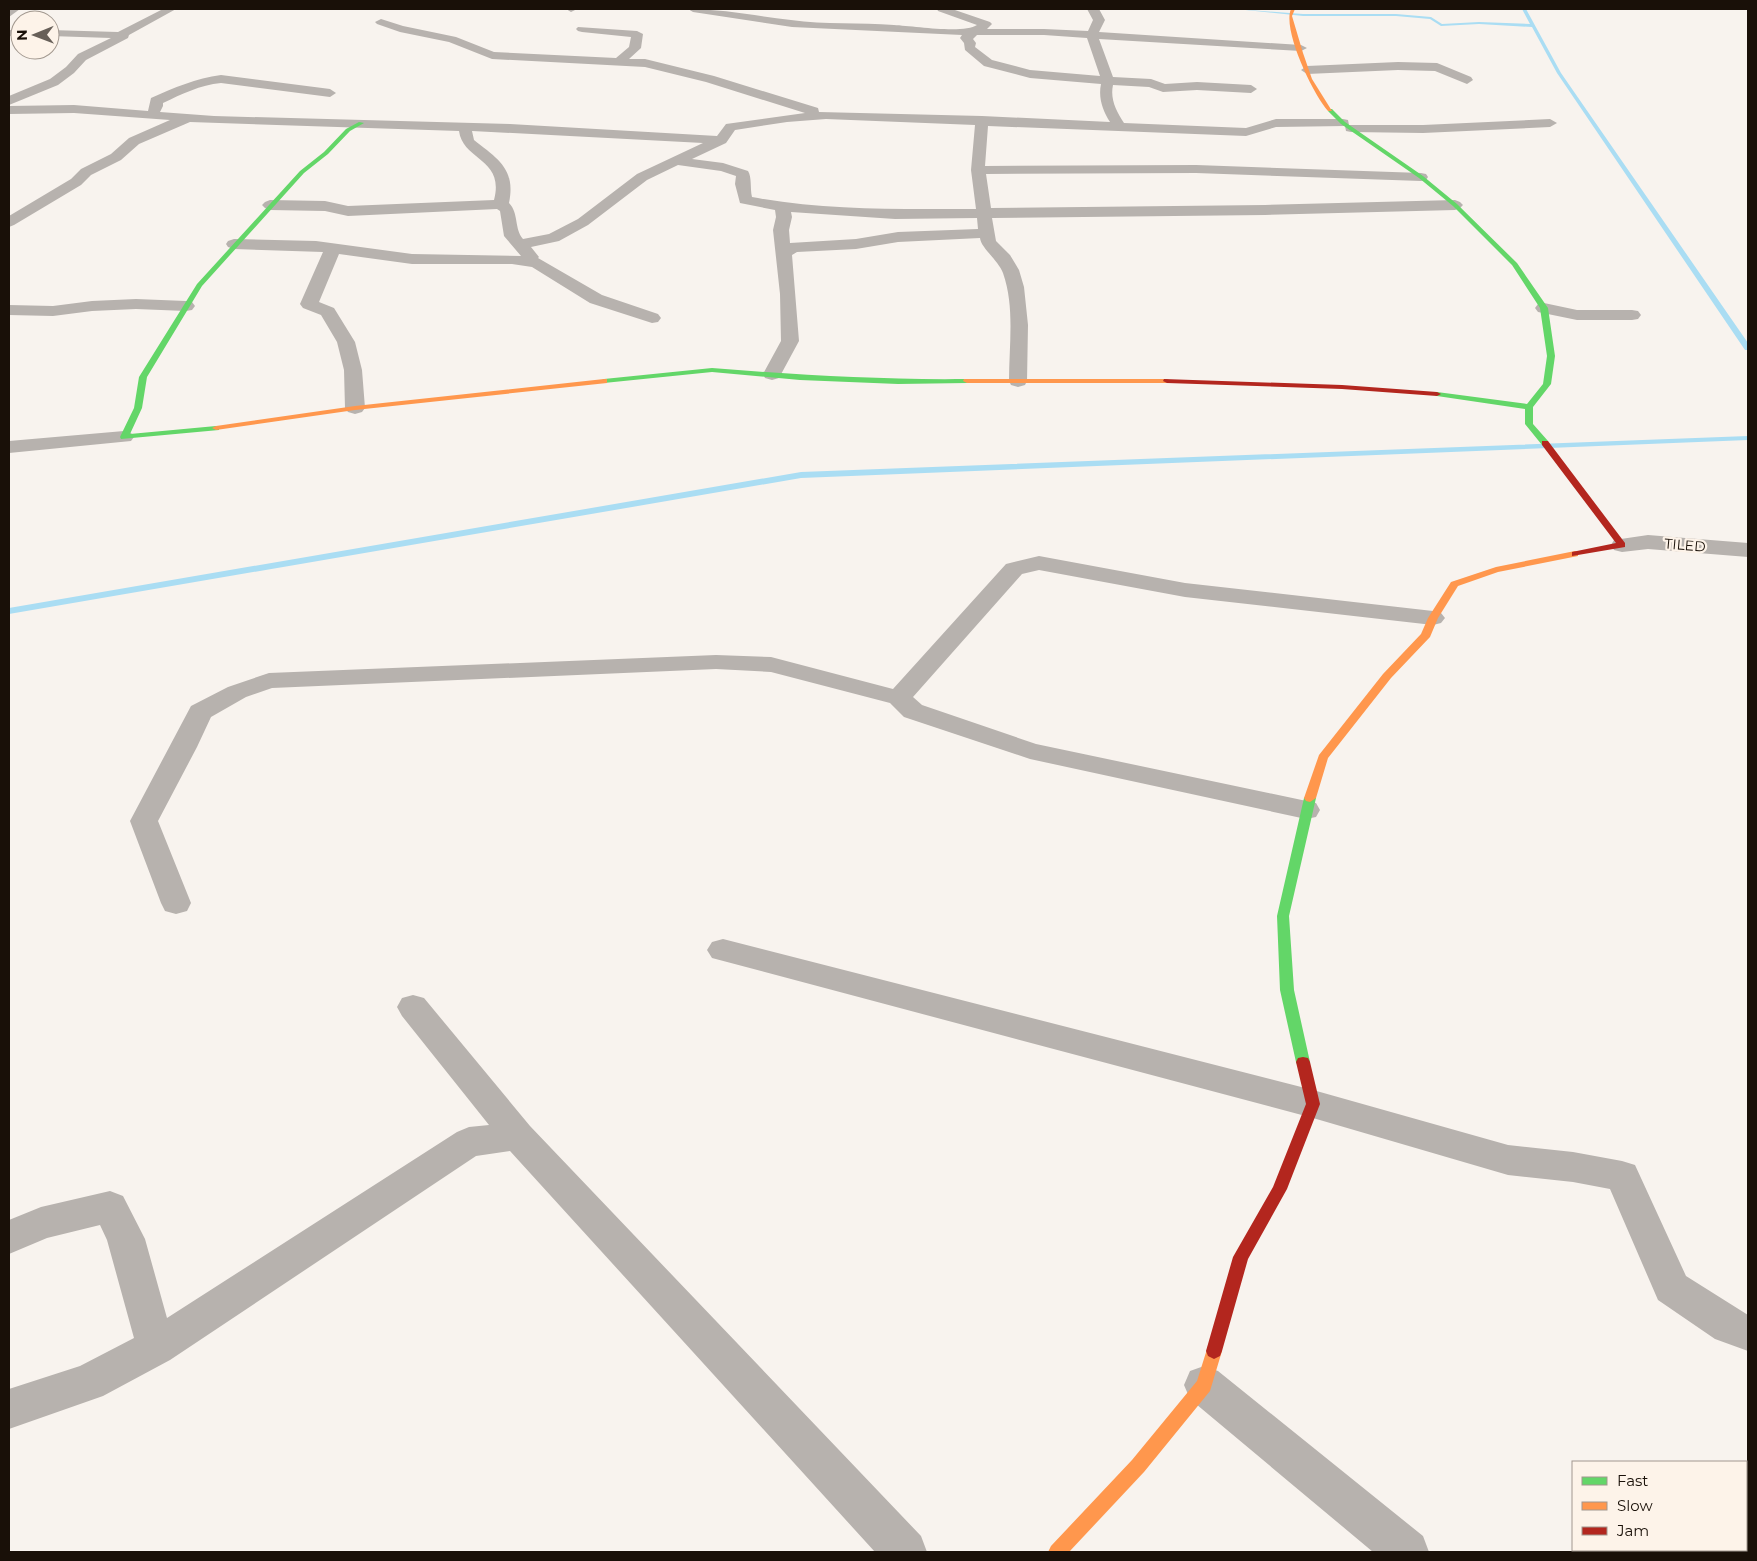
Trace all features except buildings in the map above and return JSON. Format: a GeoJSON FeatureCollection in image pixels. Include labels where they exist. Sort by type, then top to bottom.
{"type":"FeatureCollection","features":[{"type":"Feature","properties":{"kind":"street"},"geometry":{"type":"LineString","coordinates":[[9,14],[15,9]]}},
{"type":"Feature","properties":{"kind":"street"},"geometry":{"type":"LineString","coordinates":[[60,33],[120,35],[171,9]]}},
{"type":"Feature","properties":{"kind":"street"},"geometry":{"type":"LineString","coordinates":[[693,9],[792,24],[861,29],[892,28],[938,32],[1092,35],[1302,48]]}},
{"type":"Feature","properties":{"kind":"street"},"geometry":{"type":"LineString","coordinates":[[942,9],[986,24]]}},
{"type":"Feature","properties":{"kind":"street"},"geometry":{"type":"LineString","coordinates":[[1057,1552],[1138,1466],[1204,1385],[1241,1257],[1280,1189],[1313,1104],[1287,990],[1283,916],[1306,810],[1323,757],[1387,676],[1426,635],[1433,618],[1454,584],[1496,570],[1622,545],[1559,460],[1529,424],[1529,407],[1547,384],[1551,356],[1544,308],[1515,264],[1455,205],[1420,176],[1347,126],[1322,103],[1307,70],[1292,12]]}},
{"type":"Feature","properties":{"kind":"street"},"geometry":{"type":"LineString","coordinates":[[1093,16],[1092,35],[1108,81],[1106,90],[1109,110],[1120,126]]}},
{"type":"Feature","properties":{"kind":"street"},"geometry":{"type":"LineString","coordinates":[[1017,20],[986,24],[966,38],[970,43],[969,48],[988,63],[1030,74],[1151,83],[1163,88],[1197,86],[1252,89]]}},
{"type":"Feature","properties":{"kind":"street"},"geometry":{"type":"LineString","coordinates":[[381,22],[400,29],[452,39],[492,55],[645,63],[710,79],[826,115]]}},
{"type":"Feature","properties":{"kind":"street"},"geometry":{"type":"LineString","coordinates":[[582,29],[637,34],[635,48],[619,61]]}},
{"type":"Feature","properties":{"kind":"street"},"geometry":{"type":"LineString","coordinates":[[9,101],[54,82],[70,70],[82,57],[124,36],[120,35]]}},
{"type":"Feature","properties":{"kind":"street"},"geometry":{"type":"LineString","coordinates":[[1307,70],[1398,66],[1437,68],[1467,80]]}},
{"type":"Feature","properties":{"kind":"street"},"geometry":{"type":"LineString","coordinates":[[152,115],[157,106],[156,101],[191,84],[207,80],[221,79],[330,93]]}},
{"type":"Feature","properties":{"kind":"street"},"geometry":{"type":"LineString","coordinates":[[9,110],[74,108],[197,119],[288,124],[361,123],[722,140]]}},
{"type":"Feature","properties":{"kind":"street"},"geometry":{"type":"LineString","coordinates":[[520,244],[553,238],[583,222],[642,178],[722,140],[731,127],[787,118],[826,115],[1246,132],[1256,131],[1267,124],[1281,122],[1423,129],[1550,123]]}},
{"type":"Feature","properties":{"kind":"street"},"geometry":{"type":"LineString","coordinates":[[9,222],[76,182],[86,172],[116,157],[134,141],[172,124],[197,119]]}},
{"type":"Feature","properties":{"kind":"street"},"geometry":{"type":"LineString","coordinates":[[982,120],[978,170],[986,233],[988,242],[998,249],[1007,261],[1019,300],[1018,381]]}},
{"type":"Feature","properties":{"kind":"street"},"geometry":{"type":"LineString","coordinates":[[124,437],[138,408],[143,377],[199,285],[234,244],[302,172],[326,153],[348,130],[361,123]]}},
{"type":"Feature","properties":{"kind":"street"},"geometry":{"type":"LineString","coordinates":[[465,127],[466,141],[494,162],[500,173],[504,185],[500,204]]}},
{"type":"Feature","properties":{"kind":"street"},"geometry":{"type":"LineString","coordinates":[[676,161],[723,167],[743,174],[742,184],[745,200],[782,208],[895,214],[1265,210],[1455,205]]}},
{"type":"Feature","properties":{"kind":"street"},"geometry":{"type":"LineString","coordinates":[[978,170],[1196,168],[1420,176]]}},
{"type":"Feature","properties":{"kind":"street"},"geometry":{"type":"LineString","coordinates":[[270,205],[325,206],[348,211],[500,204],[507,210],[512,236],[537,264],[596,299],[652,318]]}},
{"type":"Feature","properties":{"kind":"street"},"geometry":{"type":"LineString","coordinates":[[772,374],[790,341],[788,294],[781,230],[784,217],[782,208]]}},
{"type":"Feature","properties":{"kind":"street"},"geometry":{"type":"LineString","coordinates":[[783,253],[793,247],[856,244],[898,237],[986,233]]}},
{"type":"Feature","properties":{"kind":"street"},"geometry":{"type":"LineString","coordinates":[[234,244],[333,248],[412,259],[512,259],[537,264]]}},
{"type":"Feature","properties":{"kind":"street"},"geometry":{"type":"LineString","coordinates":[[333,248],[309,304],[328,312],[346,342],[353,370],[355,408]]}},
{"type":"Feature","properties":{"kind":"street"},"geometry":{"type":"LineString","coordinates":[[9,310],[53,311],[92,306],[136,304],[186,306]]}},
{"type":"Feature","properties":{"kind":"street"},"geometry":{"type":"LineString","coordinates":[[1544,308],[1577,315],[1632,315]]}},
{"type":"Feature","properties":{"kind":"street"},"geometry":{"type":"LineString","coordinates":[[9,446],[211,429],[355,408],[712,370],[800,378],[898,382],[1133,380],[1342,387],[1451,395],[1529,407]]}},
{"type":"Feature","properties":{"kind":"street","name":"TILED"},"geometry":{"type":"LineString","coordinates":[[1622,545],[1648,542],[1748,550]]}},
{"type":"Feature","properties":{"kind":"street"},"geometry":{"type":"LineString","coordinates":[[899,698],[1014,570],[1039,564],[1185,590],[1433,618]]}},
{"type":"Feature","properties":{"kind":"street"},"geometry":{"type":"LineString","coordinates":[[176,903],[144,821],[184,747],[200,712],[237,692],[269,681],[502,672],[615,665],[716,662],[771,665],[899,698],[913,712],[1030,751],[1306,810]]}},
{"type":"Feature","properties":{"kind":"street"},"geometry":{"type":"LineString","coordinates":[[724,950],[1313,1104],[1508,1160],[1574,1166],[1622,1176],[1672,1288],[1729,1326],[1748,1333]]}},
{"type":"Feature","properties":{"kind":"street"},"geometry":{"type":"LineString","coordinates":[[413,1008],[518,1136],[905,1552]]}},
{"type":"Feature","properties":{"kind":"street"},"geometry":{"type":"LineString","coordinates":[[9,1409],[89,1382],[156,1347],[469,1142],[518,1136]]}},
{"type":"Feature","properties":{"kind":"street"},"geometry":{"type":"LineString","coordinates":[[9,1238],[41,1223],[110,1207],[126,1239],[156,1347]]}},
{"type":"Feature","properties":{"kind":"street"},"geometry":{"type":"LineString","coordinates":[[1204,1385],[1407,1552]]}},
{"type":"Feature","properties":{"kind":"waterway"},"geometry":{"type":"LineString","coordinates":[[1238,9],[1303,15],[1396,15],[1431,18],[1441,25],[1479,23],[1533,26]]}},
{"type":"Feature","properties":{"kind":"waterway"},"geometry":{"type":"LineString","coordinates":[[1524,9],[1533,26]]}},
{"type":"Feature","properties":{"kind":"waterway"},"geometry":{"type":"LineString","coordinates":[[1533,26],[1559,73],[1748,348]]}},
{"type":"Feature","properties":{"kind":"waterway"},"geometry":{"type":"LineString","coordinates":[[9,611],[801,475],[1748,438]]}},
{"type":"Feature","properties":{"kind":"traffic: fast"},"geometry":{"type":"LineString","coordinates":[[1330,110],[1343,123],[1421,177],[1455,205],[1515,264],[1544,308],[1551,356],[1547,384],[1529,407],[1529,424],[1545,443]]}},
{"type":"Feature","properties":{"kind":"traffic: fast"},"geometry":{"type":"LineString","coordinates":[[216,428],[124,437],[138,408],[143,377],[199,285],[302,172],[326,153],[348,130],[361,123]]}},
{"type":"Feature","properties":{"kind":"traffic: fast"},"geometry":{"type":"LineString","coordinates":[[604,381],[712,370],[800,378],[898,382],[967,381]]}},
{"type":"Feature","properties":{"kind":"traffic: fast"},"geometry":{"type":"LineString","coordinates":[[1437,394],[1529,407]]}},
{"type":"Feature","properties":{"kind":"traffic: fast"},"geometry":{"type":"LineString","coordinates":[[1303,1062],[1287,990],[1283,916],[1310,798]]}},
{"type":"Feature","properties":{"kind":"traffic: slow"},"geometry":{"type":"LineString","coordinates":[[1293,9],[1290,16],[1305,66],[1316,91],[1330,110]]}},
{"type":"Feature","properties":{"kind":"traffic: slow"},"geometry":{"type":"LineString","coordinates":[[216,428],[355,408],[604,381]]}},
{"type":"Feature","properties":{"kind":"traffic: slow"},"geometry":{"type":"LineString","coordinates":[[967,381],[1167,381]]}},
{"type":"Feature","properties":{"kind":"traffic: slow"},"geometry":{"type":"LineString","coordinates":[[1310,798],[1323,757],[1387,676],[1426,635],[1433,618],[1454,584],[1496,570],[1575,554]]}},
{"type":"Feature","properties":{"kind":"traffic: slow"},"geometry":{"type":"LineString","coordinates":[[1057,1552],[1138,1466],[1204,1385],[1214,1351]]}},
{"type":"Feature","properties":{"kind":"traffic: jam"},"geometry":{"type":"LineString","coordinates":[[1167,381],[1342,387],[1437,394]]}},
{"type":"Feature","properties":{"kind":"traffic: jam"},"geometry":{"type":"LineString","coordinates":[[1545,443],[1622,545],[1575,554]]}},
{"type":"Feature","properties":{"kind":"traffic: jam"},"geometry":{"type":"LineString","coordinates":[[1214,1351],[1241,1257],[1280,1189],[1313,1104],[1303,1062]]}}]}
